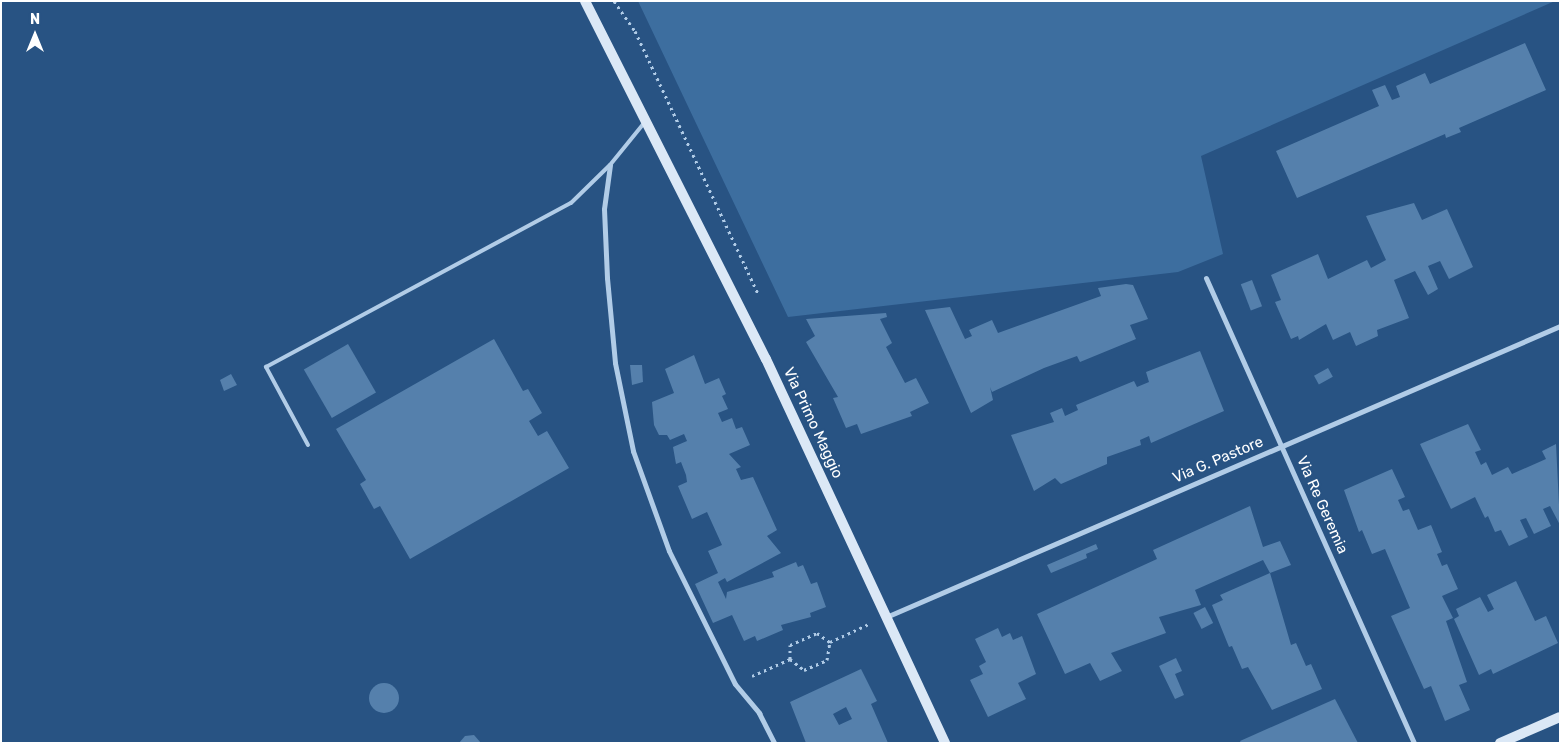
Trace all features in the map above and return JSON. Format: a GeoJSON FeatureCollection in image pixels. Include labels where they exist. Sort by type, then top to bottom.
{"type":"FeatureCollection","features":[{"type":"Feature","properties":{"kind":"street","name":"Via Primo Maggio"},"geometry":{"type":"LineString","coordinates":[[585,1],[766,359],[945,743]]}},
{"type":"Feature","properties":{"kind":"street"},"geometry":{"type":"LineString","coordinates":[[610,165],[604,209],[607,278],[615,363],[633,451],[669,550],[735,684],[759,713],[774,743]]}},
{"type":"Feature","properties":{"kind":"street","name":"Via Re Geremia"},"geometry":{"type":"LineString","coordinates":[[1206,278],[1414,743]]}},
{"type":"Feature","properties":{"kind":"street","name":"Via G. Pastore"},"geometry":{"type":"LineString","coordinates":[[886,617],[1560,326]]}},
{"type":"Feature","properties":{"kind":"street"},"geometry":{"type":"LineString","coordinates":[[1500,743],[1560,717]]}},
{"type":"Feature","properties":{"kind":"lane"},"geometry":{"type":"LineString","coordinates":[[308,445],[266,367],[571,203],[610,165],[646,120]]}},
{"type":"Feature","properties":{"kind":"path"},"geometry":{"type":"LineString","coordinates":[[614,1],[635,31],[761,300]]}},
{"type":"Feature","properties":{"kind":"path"},"geometry":{"type":"LineString","coordinates":[[830,642],[886,617]]}},
{"type":"Feature","properties":{"kind":"path"},"geometry":{"type":"LineString","coordinates":[[790,659],[790,645],[817,633],[830,642]]}},
{"type":"Feature","properties":{"kind":"path"},"geometry":{"type":"LineString","coordinates":[[790,659],[804,670],[827,660],[830,642]]}},
{"type":"Feature","properties":{"kind":"path"},"geometry":{"type":"LineString","coordinates":[[735,684],[790,659]]}},
{"type":"Feature","properties":{"kind":"shaded area"},"geometry":{"type":"Polygon","coordinates":[[[638,1],[1555,1],[1201,156],[1223,254],[1178,272],[788,317],[638,1]]]}},
{"type":"Feature","properties":{"kind":"building"},"geometry":{"type":"Polygon","coordinates":[[[1525,43],[1546,90],[1459,128],[1461,132],[1446,138],[1445,134],[1297,198],[1276,151],[1379,106],[1372,90],[1385,85],[1392,100],[1400,97],[1396,86],[1425,73],[1430,84],[1525,43]]]}},
{"type":"Feature","properties":{"kind":"building"},"geometry":{"type":"Polygon","coordinates":[[[1414,203],[1422,220],[1447,209],[1473,267],[1449,279],[1440,261],[1428,266],[1438,289],[1428,295],[1415,271],[1394,280],[1409,318],[1377,330],[1378,336],[1356,346],[1350,332],[1333,340],[1326,324],[1299,340],[1298,336],[1291,339],[1275,302],[1281,300],[1271,275],[1318,254],[1328,279],[1367,260],[1371,268],[1386,260],[1366,216],[1414,203]]]}},
{"type":"Feature","properties":{"kind":"building"},"geometry":{"type":"Polygon","coordinates":[[[1252,280],[1262,306],[1251,310],[1241,284],[1252,280]]]}},
{"type":"Feature","properties":{"kind":"building"},"geometry":{"type":"Polygon","coordinates":[[[1126,284],[1133,285],[1148,319],[1130,325],[1136,339],[1080,362],[1077,356],[1044,368],[992,392],[990,387],[993,400],[971,413],[925,310],[950,307],[965,339],[972,336],[969,330],[992,320],[998,333],[1101,296],[1098,288],[1126,284]]]}},
{"type":"Feature","properties":{"kind":"building"},"geometry":{"type":"Polygon","coordinates":[[[886,313],[887,317],[880,319],[892,343],[886,347],[905,383],[916,378],[929,403],[910,412],[912,416],[861,434],[857,424],[846,428],[833,398],[838,397],[806,342],[815,336],[806,319],[886,313]]]}},
{"type":"Feature","properties":{"kind":"building"},"geometry":{"type":"Polygon","coordinates":[[[494,339],[523,391],[528,389],[542,413],[529,421],[538,436],[547,431],[569,468],[410,559],[380,506],[374,509],[360,484],[366,480],[336,429],[494,339]]]}},
{"type":"Feature","properties":{"kind":"building"},"geometry":{"type":"Polygon","coordinates":[[[348,344],[376,392],[332,418],[304,370],[348,344]]]}},
{"type":"Feature","properties":{"kind":"building"},"geometry":{"type":"Polygon","coordinates":[[[1200,351],[1224,411],[1151,443],[1149,436],[1140,440],[1141,445],[1107,457],[1107,464],[1061,484],[1055,478],[1034,491],[1011,435],[1054,422],[1050,413],[1062,408],[1065,416],[1078,410],[1076,405],[1134,381],[1137,387],[1149,382],[1146,372],[1200,351]]]}},
{"type":"Feature","properties":{"kind":"building"},"geometry":{"type":"Polygon","coordinates":[[[694,355],[705,384],[719,378],[726,394],[722,396],[728,409],[718,413],[722,422],[732,418],[736,429],[742,427],[750,445],[729,454],[741,467],[736,469],[741,480],[753,477],[777,530],[767,536],[781,553],[727,582],[725,578],[718,582],[726,599],[727,592],[774,577],[772,572],[796,562],[798,567],[803,565],[811,584],[817,582],[826,607],[810,613],[811,617],[781,625],[783,630],[757,641],[755,636],[744,641],[732,615],[713,623],[695,584],[718,573],[708,551],[722,545],[707,512],[692,519],[678,486],[687,482],[681,462],[676,464],[673,447],[687,441],[684,434],[670,440],[667,435],[659,435],[654,425],[652,402],[674,393],[665,369],[694,355]]]}},
{"type":"Feature","properties":{"kind":"building"},"geometry":{"type":"Polygon","coordinates":[[[630,365],[642,365],[643,382],[632,385],[630,365]]]}},
{"type":"Feature","properties":{"kind":"building"},"geometry":{"type":"Polygon","coordinates":[[[1328,368],[1333,377],[1319,385],[1314,376],[1328,368]]]}},
{"type":"Feature","properties":{"kind":"building"},"geometry":{"type":"Polygon","coordinates":[[[231,374],[237,385],[224,391],[220,380],[231,374]]]}},
{"type":"Feature","properties":{"kind":"building"},"geometry":{"type":"Polygon","coordinates":[[[1468,424],[1481,450],[1475,452],[1481,465],[1486,462],[1492,475],[1508,467],[1512,474],[1546,459],[1542,451],[1556,444],[1560,525],[1550,506],[1543,509],[1551,526],[1534,534],[1526,518],[1520,520],[1528,537],[1509,546],[1501,530],[1495,532],[1488,516],[1485,518],[1475,497],[1451,509],[1420,444],[1468,424]]]}},
{"type":"Feature","properties":{"kind":"building"},"geometry":{"type":"Polygon","coordinates":[[[1392,469],[1405,497],[1398,500],[1403,511],[1409,509],[1418,530],[1431,525],[1442,552],[1437,554],[1442,566],[1447,564],[1458,589],[1442,596],[1453,618],[1446,621],[1467,682],[1459,685],[1470,710],[1445,721],[1431,686],[1424,689],[1391,616],[1410,608],[1385,549],[1372,554],[1362,530],[1359,532],[1344,490],[1392,469]]]}},
{"type":"Feature","properties":{"kind":"building"},"geometry":{"type":"Polygon","coordinates":[[[1250,506],[1263,547],[1280,541],[1291,565],[1270,573],[1263,560],[1195,590],[1201,605],[1159,617],[1166,633],[1111,653],[1122,671],[1100,681],[1090,663],[1065,674],[1037,614],[1157,559],[1153,550],[1250,506]]]}},
{"type":"Feature","properties":{"kind":"building"},"geometry":{"type":"Polygon","coordinates":[[[1096,544],[1098,549],[1086,554],[1087,558],[1051,573],[1047,565],[1096,544]]]}},
{"type":"Feature","properties":{"kind":"building"},"geometry":{"type":"Polygon","coordinates":[[[1270,573],[1291,645],[1296,643],[1306,666],[1311,664],[1322,689],[1272,710],[1248,667],[1242,669],[1232,646],[1229,647],[1212,605],[1223,600],[1220,595],[1270,573]]]}},
{"type":"Feature","properties":{"kind":"building"},"geometry":{"type":"Polygon","coordinates":[[[1516,581],[1535,621],[1546,616],[1558,643],[1493,674],[1491,669],[1479,675],[1454,619],[1459,616],[1456,609],[1480,597],[1488,612],[1494,609],[1487,595],[1516,581]]]}},
{"type":"Feature","properties":{"kind":"building"},"geometry":{"type":"Polygon","coordinates":[[[1205,607],[1213,623],[1202,629],[1193,613],[1205,607]]]}},
{"type":"Feature","properties":{"kind":"building"},"geometry":{"type":"Polygon","coordinates":[[[998,628],[1002,637],[1010,633],[1013,640],[1022,636],[1036,674],[1018,683],[1026,699],[988,717],[970,680],[983,674],[979,666],[986,662],[975,639],[998,628]]]}},
{"type":"Feature","properties":{"kind":"building"},"geometry":{"type":"Polygon","coordinates":[[[1176,658],[1182,671],[1175,674],[1184,695],[1175,699],[1159,666],[1176,658]]]}},
{"type":"Feature","properties":{"kind":"building"},"geometry":{"type":"Polygon","coordinates":[[[861,669],[877,701],[871,704],[888,743],[806,743],[790,702],[861,669]],[[846,707],[833,714],[839,725],[852,719],[846,707]]]}},
{"type":"Feature","properties":{"kind":"building"},"geometry":{"type":"Polygon","coordinates":[[[384,683],[394,688],[399,698],[394,708],[384,713],[374,708],[369,698],[374,688],[384,683]]]}},
{"type":"Feature","properties":{"kind":"building"},"geometry":{"type":"Polygon","coordinates":[[[1335,699],[1358,743],[1241,743],[1240,741],[1335,699]]]}},
{"type":"Feature","properties":{"kind":"building"},"geometry":{"type":"Polygon","coordinates":[[[474,735],[481,743],[459,743],[465,736],[474,735]]]}}]}
